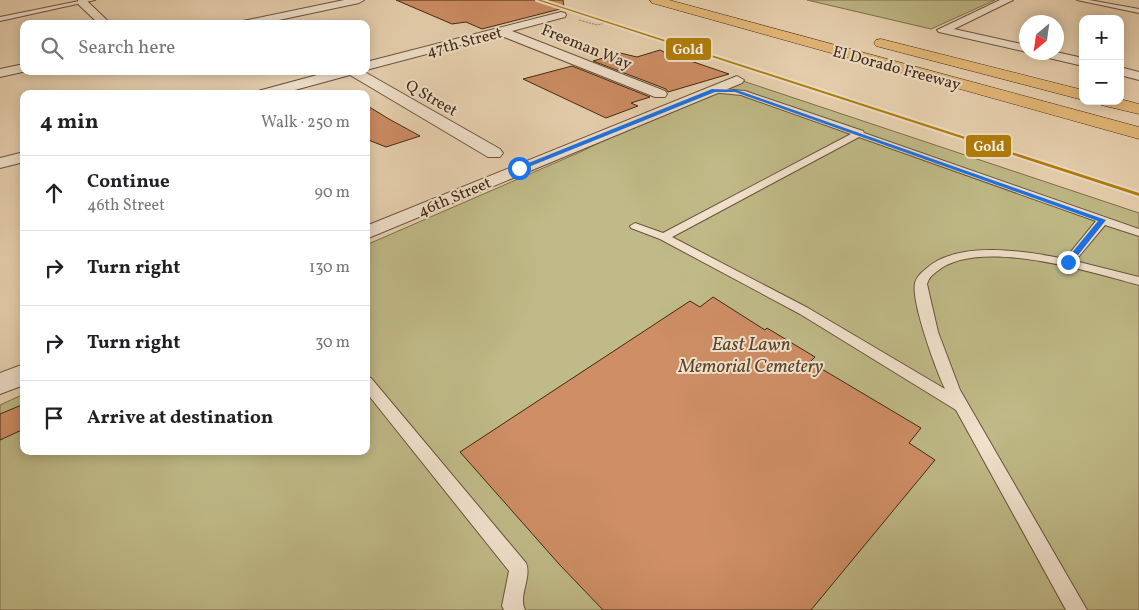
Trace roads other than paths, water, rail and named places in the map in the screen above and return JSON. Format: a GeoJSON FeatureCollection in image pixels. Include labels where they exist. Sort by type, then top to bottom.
{"type":"FeatureCollection","features":[{"type":"Feature","properties":{"kind":"highway","name":"El Dorado Freeway"},"geometry":{"type":"LineString","coordinates":[[656,0],[1139,133]]}},
{"type":"Feature","properties":{"kind":"highway","name":"El Dorado Freeway"},"geometry":{"type":"LineString","coordinates":[[864,38],[1079,94]]}},
{"type":"Feature","properties":{"kind":"highway"},"geometry":{"type":"LineString","coordinates":[[1123,105],[1139,109]]}},
{"type":"Feature","properties":{"kind":"street"},"geometry":{"type":"LineString","coordinates":[[262,20],[359,0]]}},
{"type":"Feature","properties":{"kind":"street"},"geometry":{"type":"LineString","coordinates":[[1008,0],[943,30],[1019,47]]}},
{"type":"Feature","properties":{"kind":"street"},"geometry":{"type":"LineString","coordinates":[[84,1],[102,20]]}},
{"type":"Feature","properties":{"kind":"street","name":"47th Street"},"geometry":{"type":"LineString","coordinates":[[370,65],[561,15]]}},
{"type":"Feature","properties":{"kind":"street","name":"Freeman Way"},"geometry":{"type":"LineString","coordinates":[[500,31],[660,94]]}},
{"type":"Feature","properties":{"kind":"street"},"geometry":{"type":"LineString","coordinates":[[1064,58],[1079,61]]}},
{"type":"Feature","properties":{"kind":"street"},"geometry":{"type":"LineString","coordinates":[[0,73],[20,69]]}},
{"type":"Feature","properties":{"kind":"street"},"geometry":{"type":"LineString","coordinates":[[1124,72],[1139,76]]}},
{"type":"Feature","properties":{"kind":"street"},"geometry":{"type":"LineString","coordinates":[[278,90],[333,75]]}},
{"type":"Feature","properties":{"kind":"street","name":"Q Street"},"geometry":{"type":"LineString","coordinates":[[360,75],[494,153]]}},
{"type":"Feature","properties":{"kind":"street","name":"46th Street"},"geometry":{"type":"LineString","coordinates":[[370,231],[519,168],[737,80]]}},
{"type":"Feature","properties":{"kind":"street"},"geometry":{"type":"LineString","coordinates":[[0,163],[20,158]]}},
{"type":"Feature","properties":{"kind":"street"},"geometry":{"type":"LineString","coordinates":[[0,384],[20,376]]}},
{"type":"Feature","properties":{"kind":"lane"},"geometry":{"type":"LineString","coordinates":[[1080,0],[1139,11]]}},
{"type":"Feature","properties":{"kind":"lane"},"geometry":{"type":"LineString","coordinates":[[0,19],[84,1]]}},
{"type":"Feature","properties":{"kind":"lane"},"geometry":{"type":"LineString","coordinates":[[714,90],[742,92],[1139,233]]}},
{"type":"Feature","properties":{"kind":"lane"},"geometry":{"type":"LineString","coordinates":[[664,237],[860,133]]}},
{"type":"Feature","properties":{"kind":"lane"},"geometry":{"type":"LineString","coordinates":[[1068,262],[1103,220]]}},
{"type":"Feature","properties":{"kind":"lane"},"geometry":{"type":"LineString","coordinates":[[635,226],[664,237],[804,310],[962,406]]}},
{"type":"Feature","properties":{"kind":"lane"},"geometry":{"type":"LineString","coordinates":[[1077,610],[947,379],[926,308],[921,284],[925,274],[946,260],[982,254],[1008,254],[1068,262],[1139,281]]}},
{"type":"Feature","properties":{"kind":"lane"},"geometry":{"type":"LineString","coordinates":[[370,387],[519,569],[512,606],[515,610]]}},
{"type":"Feature","properties":{"kind":"park label","name":"East Lawn Memorial Cemetery"},"geometry":{"type":"Point","coordinates":[751,354]}}]}
